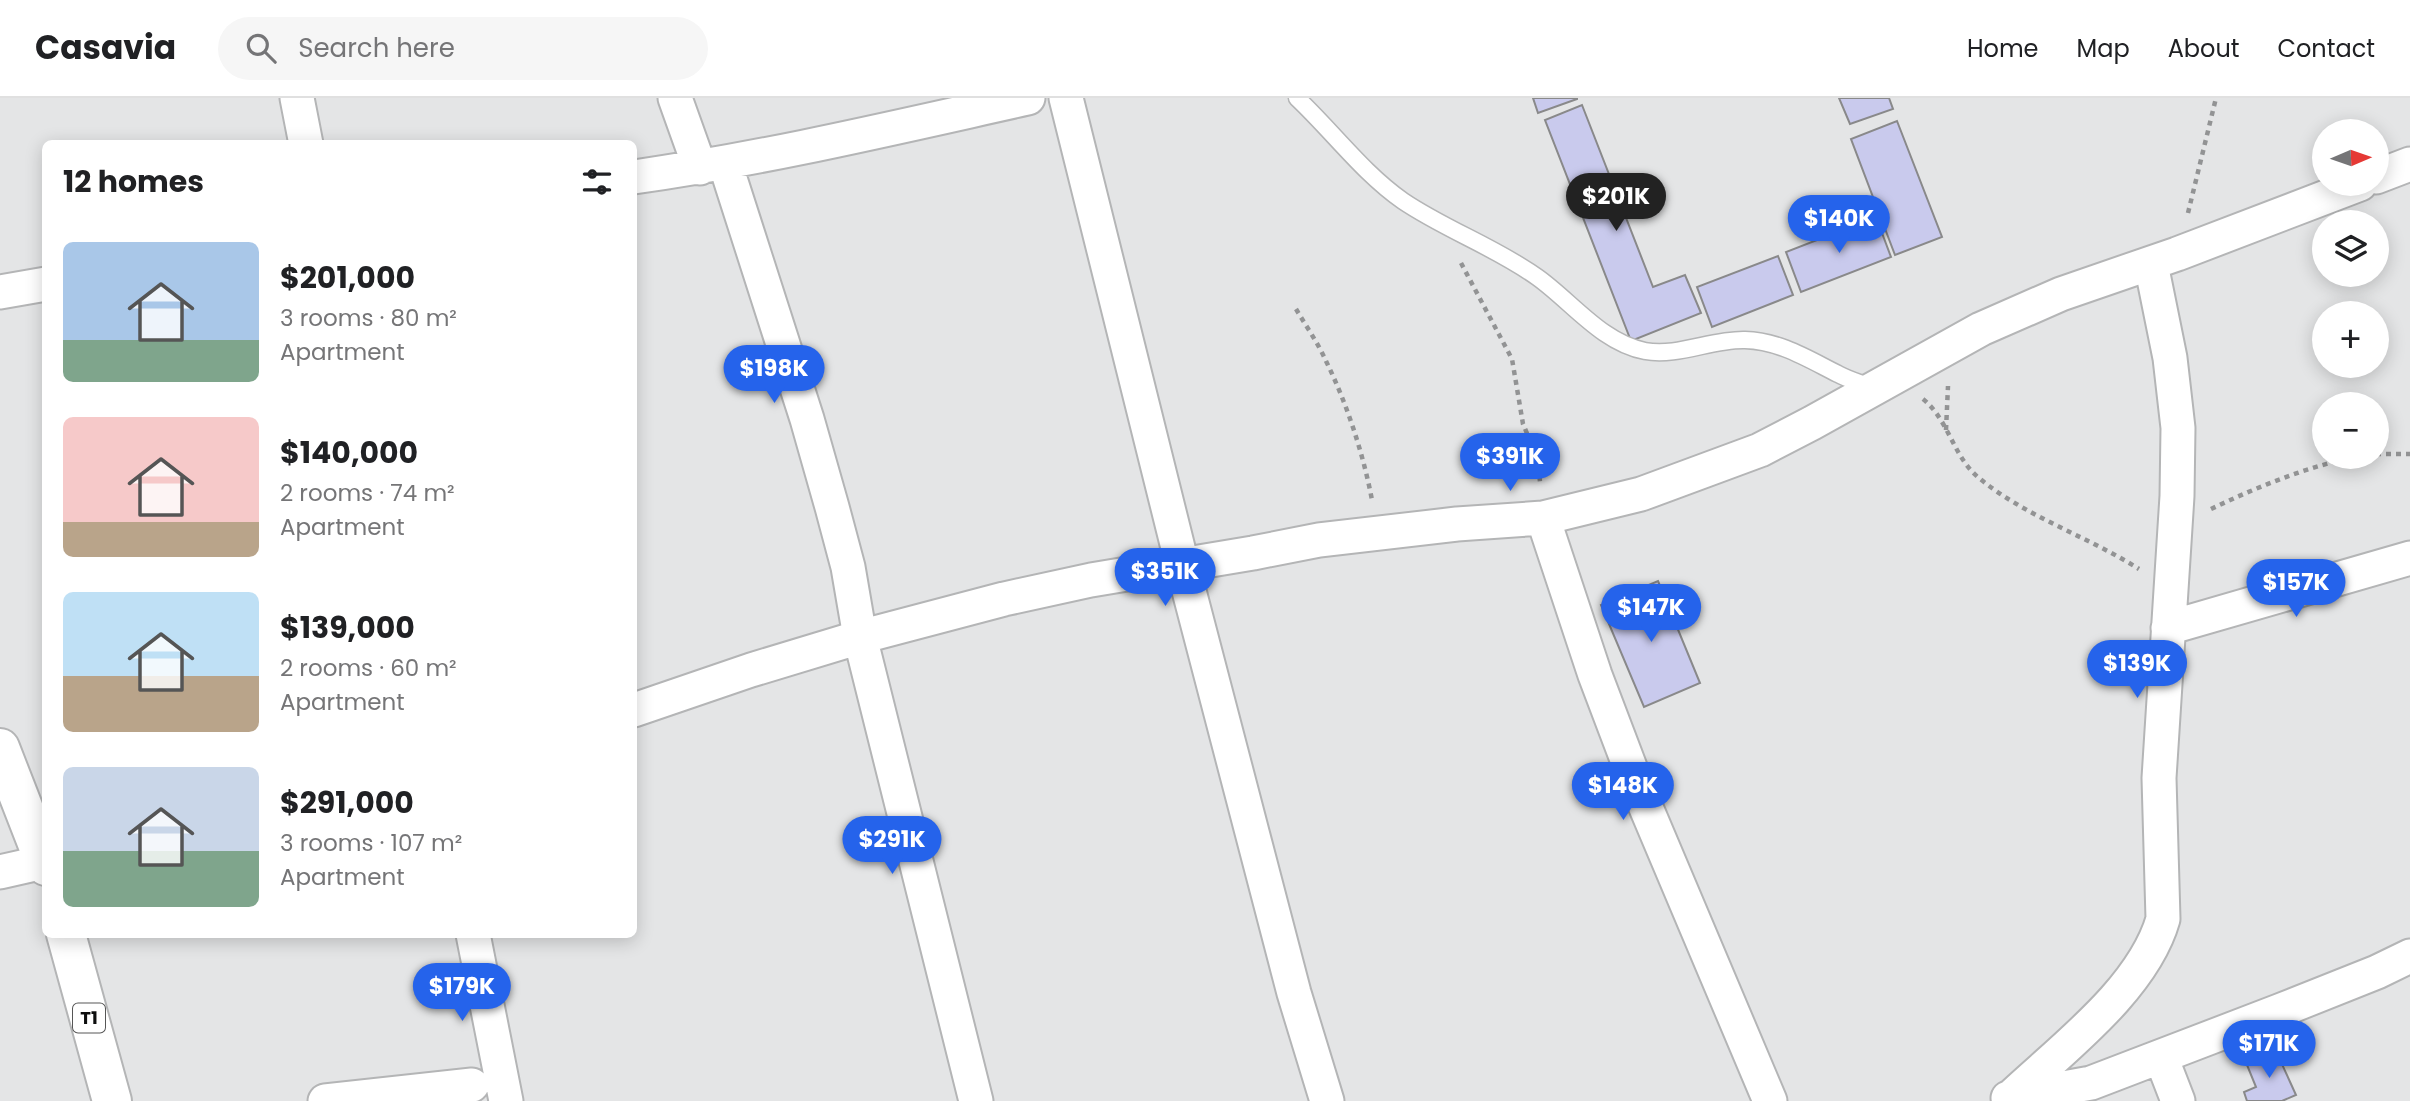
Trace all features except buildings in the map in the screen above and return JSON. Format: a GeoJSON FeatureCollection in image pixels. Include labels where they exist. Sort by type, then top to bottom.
{"type":"FeatureCollection","features":[{"type":"Feature","properties":{"kind":"highway"},"geometry":{"type":"LineString","coordinates":[[0,748],[42,856]]}},
{"type":"Feature","properties":{"kind":"highway","name":"T1"},"geometry":{"type":"LineString","coordinates":[[67,938],[112,1101]]}},
{"type":"Feature","properties":{"kind":"street"},"geometry":{"type":"LineString","coordinates":[[298,98],[305,140]]}},
{"type":"Feature","properties":{"kind":"street"},"geometry":{"type":"LineString","coordinates":[[676,98],[713,166],[807,419],[848,567],[860,637],[976,1101]]}},
{"type":"Feature","properties":{"kind":"street"},"geometry":{"type":"LineString","coordinates":[[637,177],[713,166],[1028,98]]}},
{"type":"Feature","properties":{"kind":"street"},"geometry":{"type":"LineString","coordinates":[[1066,98],[1182,564],[1294,993],[1327,1101]]}},
{"type":"Feature","properties":{"kind":"street"},"geometry":{"type":"LineString","coordinates":[[2389,172],[2410,164]]}},
{"type":"Feature","properties":{"kind":"street"},"geometry":{"type":"LineString","coordinates":[[637,709],[860,637],[1004,599],[1091,580],[1319,540],[1543,518],[1641,494],[1747,455],[1812,423],[1980,329],[2061,295],[2329,196]]}},
{"type":"Feature","properties":{"kind":"street"},"geometry":{"type":"LineString","coordinates":[[2009,1100],[2104,1010],[2131,979],[2157,940],[2163,919],[2159,778],[2175,526],[2178,428],[2170,358],[2164,259]]}},
{"type":"Feature","properties":{"kind":"street"},"geometry":{"type":"LineString","coordinates":[[0,292],[42,285]]}},
{"type":"Feature","properties":{"kind":"street"},"geometry":{"type":"LineString","coordinates":[[1543,518],[1595,675],[1639,791],[1770,1101]]}},
{"type":"Feature","properties":{"kind":"street"},"geometry":{"type":"LineString","coordinates":[[2169,616],[2410,558]]}},
{"type":"Feature","properties":{"kind":"street"},"geometry":{"type":"LineString","coordinates":[[0,872],[42,865]]}},
{"type":"Feature","properties":{"kind":"street"},"geometry":{"type":"LineString","coordinates":[[325,1101],[472,1093],[477,1060],[475,950]]}},
{"type":"Feature","properties":{"kind":"street"},"geometry":{"type":"LineString","coordinates":[[475,950],[506,1101]]}},
{"type":"Feature","properties":{"kind":"street"},"geometry":{"type":"LineString","coordinates":[[2009,1100],[2091,1083],[2365,977],[2410,956]]}},
{"type":"Feature","properties":{"kind":"street"},"geometry":{"type":"LineString","coordinates":[[2161,1057],[2178,1101]]}},
{"type":"Feature","properties":{"kind":"lane"},"geometry":{"type":"LineString","coordinates":[[1297,98],[1366,170],[1402,200],[1442,225],[1514,260],[1570,302],[1595,327],[1626,345],[1646,351],[1675,350],[1744,340],[1778,345],[1841,375],[1885,382]]}},
{"type":"Feature","properties":{"kind":"path"},"geometry":{"type":"LineString","coordinates":[[2164,259],[2216,98]]}},
{"type":"Feature","properties":{"kind":"path"},"geometry":{"type":"LineString","coordinates":[[1442,225],[1512,359],[1523,424],[1538,459],[1543,518]]}},
{"type":"Feature","properties":{"kind":"path"},"geometry":{"type":"LineString","coordinates":[[1296,309],[1326,360],[1343,404],[1364,465],[1374,533]]}},
{"type":"Feature","properties":{"kind":"path"},"geometry":{"type":"LineString","coordinates":[[1885,382],[1929,403],[1959,457],[1978,478],[2034,515],[2115,554],[2141,570],[2169,616]]}},
{"type":"Feature","properties":{"kind":"path"},"geometry":{"type":"LineString","coordinates":[[2389,454],[2410,454]]}},
{"type":"Feature","properties":{"kind":"path"},"geometry":{"type":"LineString","coordinates":[[2175,526],[2268,483],[2312,467]]}}]}
